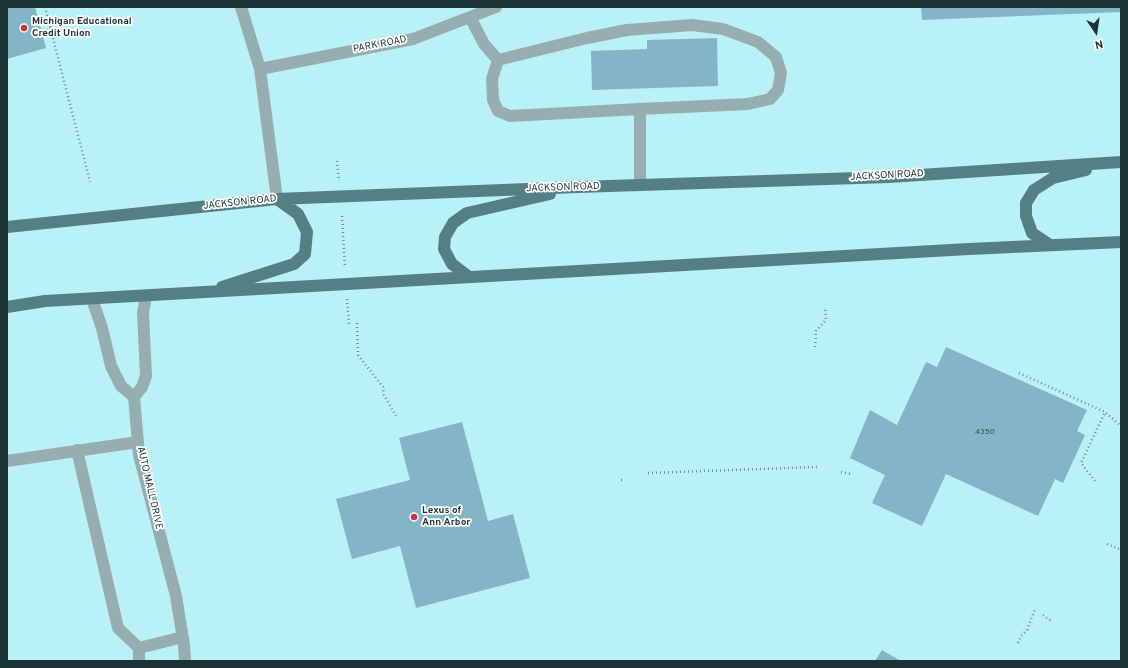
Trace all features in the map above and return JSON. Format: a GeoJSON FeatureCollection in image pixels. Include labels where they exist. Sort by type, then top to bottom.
{"type":"FeatureCollection","features":[{"type":"Feature","properties":{"kind":"main road","name":"JACKSON ROAD"},"geometry":{"type":"LineString","coordinates":[[7,227],[277,199],[889,177],[1119,162]]}},
{"type":"Feature","properties":{"kind":"main road"},"geometry":{"type":"LineString","coordinates":[[1050,245],[1032,233],[1026,216],[1026,203],[1034,190],[1053,178],[1119,162]]}},
{"type":"Feature","properties":{"kind":"main road"},"geometry":{"type":"LineString","coordinates":[[469,278],[452,264],[444,249],[445,237],[453,223],[467,213],[578,187]]}},
{"type":"Feature","properties":{"kind":"main road"},"geometry":{"type":"LineString","coordinates":[[204,292],[294,264],[305,254],[307,232],[298,214],[277,199]]}},
{"type":"Feature","properties":{"kind":"main road"},"geometry":{"type":"LineString","coordinates":[[7,307],[45,301],[1121,242]]}},
{"type":"Feature","properties":{"kind":"street"},"geometry":{"type":"LineString","coordinates":[[241,7],[260,69],[277,199]]}},
{"type":"Feature","properties":{"kind":"street","name":"PARK ROAD"},"geometry":{"type":"LineString","coordinates":[[260,69],[413,39],[496,7]]}},
{"type":"Feature","properties":{"kind":"street"},"geometry":{"type":"LineString","coordinates":[[470,17],[484,44],[498,60]]}},
{"type":"Feature","properties":{"kind":"street"},"geometry":{"type":"LineString","coordinates":[[692,25],[723,29],[758,42],[776,57],[781,73],[778,90],[770,99],[748,104],[510,116],[498,111],[493,100],[492,78],[498,60],[587,38],[628,30],[692,25]]}},
{"type":"Feature","properties":{"kind":"street"},"geometry":{"type":"LineString","coordinates":[[640,109],[640,185]]}},
{"type":"Feature","properties":{"kind":"street"},"geometry":{"type":"LineString","coordinates":[[92,299],[102,328],[111,366],[121,386],[134,397],[142,387],[146,376],[143,313],[146,296]]}},
{"type":"Feature","properties":{"kind":"street","name":"AUTO MALL DRIVE"},"geometry":{"type":"LineString","coordinates":[[134,397],[139,455],[176,596],[183,636],[185,661]]}},
{"type":"Feature","properties":{"kind":"street"},"geometry":{"type":"LineString","coordinates":[[7,461],[138,442]]}},
{"type":"Feature","properties":{"kind":"street"},"geometry":{"type":"LineString","coordinates":[[78,450],[118,628],[139,648],[139,661]]}},
{"type":"Feature","properties":{"kind":"street"},"geometry":{"type":"LineString","coordinates":[[139,648],[183,636]]}},
{"type":"Feature","properties":{"kind":"path"},"geometry":{"type":"LineString","coordinates":[[45,7],[90,182]]}},
{"type":"Feature","properties":{"kind":"path"},"geometry":{"type":"LineString","coordinates":[[338,162],[339,185]]}},
{"type":"Feature","properties":{"kind":"path"},"geometry":{"type":"LineString","coordinates":[[342,216],[345,268]]}},
{"type":"Feature","properties":{"kind":"path"},"geometry":{"type":"LineString","coordinates":[[347,298],[349,324]]}},
{"type":"Feature","properties":{"kind":"path"},"geometry":{"type":"LineString","coordinates":[[815,347],[816,331],[826,320],[825,306]]}},
{"type":"Feature","properties":{"kind":"path"},"geometry":{"type":"LineString","coordinates":[[357,323],[358,355],[383,387],[384,395],[396,416]]}},
{"type":"Feature","properties":{"kind":"path"},"geometry":{"type":"LineString","coordinates":[[1019,373],[1105,412],[1121,426]]}},
{"type":"Feature","properties":{"kind":"path"},"geometry":{"type":"LineString","coordinates":[[1095,481],[1081,464],[1105,412]]}},
{"type":"Feature","properties":{"kind":"path"},"geometry":{"type":"LineString","coordinates":[[648,473],[817,467]]}},
{"type":"Feature","properties":{"kind":"path"},"geometry":{"type":"LineString","coordinates":[[841,472],[851,474]]}},
{"type":"Feature","properties":{"kind":"path"},"geometry":{"type":"LineString","coordinates":[[1107,544],[1121,550]]}},
{"type":"Feature","properties":{"kind":"path"},"geometry":{"type":"LineString","coordinates":[[1018,643],[1021,636],[1027,630],[1035,609]]}},
{"type":"Feature","properties":{"kind":"path"},"geometry":{"type":"LineString","coordinates":[[1043,615],[1051,621]]}},
{"type":"Feature","properties":{"kind":"building","name":"Michigan Educational Credit Union"},"geometry":{"type":"Polygon","coordinates":[[[7,7],[35,7],[46,48],[7,59],[7,7]]]}},
{"type":"Feature","properties":{"kind":"building"},"geometry":{"type":"Polygon","coordinates":[[[921,7],[1121,7],[1121,12],[922,20],[921,7]]]}},
{"type":"Feature","properties":{"kind":"building"},"geometry":{"type":"Polygon","coordinates":[[[717,38],[718,86],[592,90],[591,51],[647,49],[647,40],[717,38]]]}},
{"type":"Feature","properties":{"kind":"building"},"geometry":{"type":"Polygon","coordinates":[[[946,347],[1087,410],[1077,431],[1085,435],[1063,483],[1055,479],[1038,516],[946,474],[922,526],[872,503],[885,475],[850,458],[870,410],[897,425],[926,362],[937,367],[946,347]]]}},
{"type":"Feature","properties":{"kind":"building","name":"Lexus of Ann Arbor"},"geometry":{"type":"Polygon","coordinates":[[[462,422],[488,521],[513,514],[530,578],[416,608],[400,546],[352,559],[336,499],[410,480],[399,438],[462,422]]]}},
{"type":"Feature","properties":{"kind":"building"},"geometry":{"type":"Polygon","coordinates":[[[882,650],[901,661],[875,661],[882,650]]]}},
{"type":"Feature","properties":{"kind":"place","name":"Michigan Educational Credit Union"},"geometry":{"type":"Point","coordinates":[24,28]}},
{"type":"Feature","properties":{"kind":"place","name":"Lexus of Ann Arbor"},"geometry":{"type":"Point","coordinates":[414,517]}}]}
